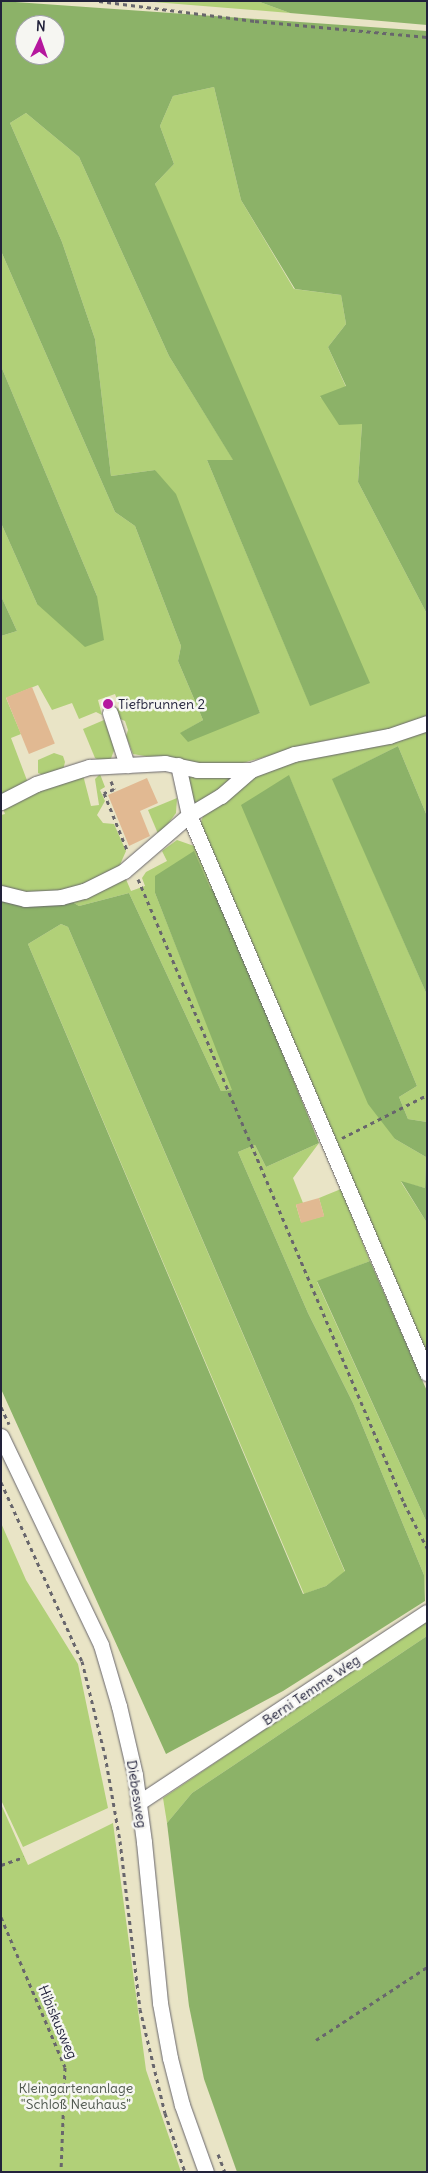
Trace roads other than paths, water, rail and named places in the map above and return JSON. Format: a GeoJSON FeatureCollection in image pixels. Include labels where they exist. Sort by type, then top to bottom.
{"type":"FeatureCollection","features":[{"type":"Feature","properties":{"kind":"street"},"geometry":{"type":"LineString","coordinates":[[110,713],[127,765]]}},
{"type":"Feature","properties":{"kind":"street"},"geometry":{"type":"LineString","coordinates":[[1,802],[14,793],[69,772],[106,766],[127,765],[178,766],[197,770],[251,770],[294,754],[389,736],[427,723]]}},
{"type":"Feature","properties":{"kind":"street"},"geometry":{"type":"LineString","coordinates":[[178,766],[189,815],[427,1373]]}},
{"type":"Feature","properties":{"kind":"street"},"geometry":{"type":"LineString","coordinates":[[1,894],[25,899],[61,897],[84,891],[133,866],[189,815],[221,796],[251,770]]}},
{"type":"Feature","properties":{"kind":"street","name":"Diebesweg"},"geometry":{"type":"LineString","coordinates":[[1,1436],[100,1645],[120,1706],[138,1803],[166,2039],[182,2105],[206,2172]]}},
{"type":"Feature","properties":{"kind":"street","name":"Berni Temme Weg"},"geometry":{"type":"LineString","coordinates":[[138,1803],[195,1768],[427,1612]]}},
{"type":"Feature","properties":{"kind":"place","name":"Tiefbrunnen 2"},"geometry":{"type":"Point","coordinates":[108,704]}},
{"type":"Feature","properties":{"kind":"park label","name":"Kleingartenanlage \"Schloß Neuhaus\""},"geometry":{"type":"Point","coordinates":[76,2096]}}]}
